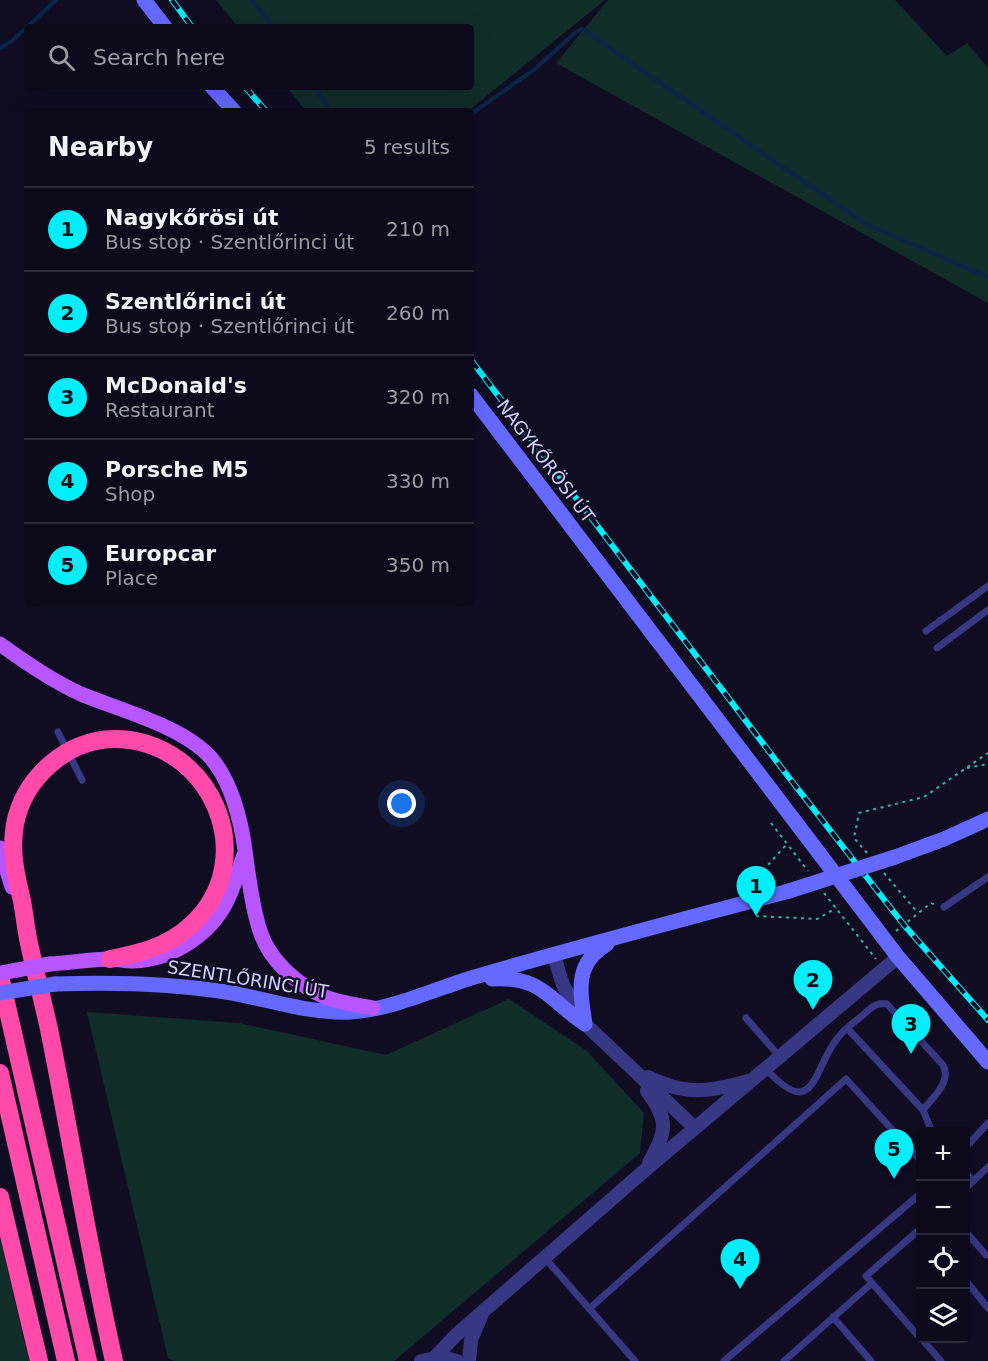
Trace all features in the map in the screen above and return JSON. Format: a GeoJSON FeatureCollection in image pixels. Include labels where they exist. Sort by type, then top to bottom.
{"type":"FeatureCollection","features":[{"type":"Feature","properties":{"kind":"highway"},"geometry":{"type":"LineString","coordinates":[[110,959],[143,952],[177,937],[200,916],[213,896],[222,873],[223,833],[216,805],[205,786],[191,769],[167,752],[140,742],[118,740],[88,743],[69,751],[51,763],[32,784],[22,803],[15,825],[14,862],[29,945],[48,1028],[90,1255],[114,1360]]}},
{"type":"Feature","properties":{"kind":"highway"},"geometry":{"type":"LineString","coordinates":[[0,975],[88,1361]]}},
{"type":"Feature","properties":{"kind":"highway"},"geometry":{"type":"LineString","coordinates":[[0,1073],[66,1361]]}},
{"type":"Feature","properties":{"kind":"highway"},"geometry":{"type":"LineString","coordinates":[[0,1197],[39,1361]]}},
{"type":"Feature","properties":{"kind":"main road"},"geometry":{"type":"LineString","coordinates":[[144,0],[163,24]]}},
{"type":"Feature","properties":{"kind":"main road"},"geometry":{"type":"LineString","coordinates":[[215,90],[231,108]]}},
{"type":"Feature","properties":{"kind":"main road","name":"NAGYKŐRÖSI ÚT"},"geometry":{"type":"LineString","coordinates":[[474,399],[898,957],[988,1062]]}},
{"type":"Feature","properties":{"kind":"main road"},"geometry":{"type":"LineString","coordinates":[[0,644],[46,676],[79,693],[152,722],[194,743],[211,758],[233,798],[240,820],[260,932],[271,954],[295,978],[325,997],[342,1003],[373,1008]]}},
{"type":"Feature","properties":{"kind":"main road","name":"SZENTLŐRINCI ÚT"},"geometry":{"type":"LineString","coordinates":[[0,993],[55,984],[106,982],[167,984],[228,993],[318,1011],[354,1012],[393,1004],[477,976],[789,891],[895,857],[944,839],[988,819]]}},
{"type":"Feature","properties":{"kind":"main road"},"geometry":{"type":"LineString","coordinates":[[0,848],[29,945]]}},
{"type":"Feature","properties":{"kind":"main road"},"geometry":{"type":"LineString","coordinates":[[0,975],[50,964],[110,959],[133,961],[162,956],[180,948],[202,933],[222,909],[230,895],[245,851]]}},
{"type":"Feature","properties":{"kind":"main road"},"geometry":{"type":"LineString","coordinates":[[585,1024],[580,993],[582,975],[590,959],[599,949],[618,938]]}},
{"type":"Feature","properties":{"kind":"main road"},"geometry":{"type":"LineString","coordinates":[[477,976],[527,981],[540,988],[585,1024]]}},
{"type":"Feature","properties":{"kind":"street"},"geometry":{"type":"LineString","coordinates":[[554,956],[563,986],[585,1024],[695,1128]]}},
{"type":"Feature","properties":{"kind":"street"},"geometry":{"type":"LineString","coordinates":[[435,1357],[456,1335],[644,1171],[898,957]]}},
{"type":"Feature","properties":{"kind":"street"},"geometry":{"type":"LineString","coordinates":[[636,1071],[668,1087],[699,1092],[753,1080]]}},
{"type":"Feature","properties":{"kind":"street"},"geometry":{"type":"LineString","coordinates":[[636,1071],[644,1088],[660,1109],[664,1127],[661,1139],[644,1171]]}},
{"type":"Feature","properties":{"kind":"street"},"geometry":{"type":"LineString","coordinates":[[469,1361],[471,1340],[483,1312]]}},
{"type":"Feature","properties":{"kind":"street"},"geometry":{"type":"LineString","coordinates":[[421,1361],[435,1357],[447,1357],[457,1361]]}},
{"type":"Feature","properties":{"kind":"lane"},"geometry":{"type":"LineString","coordinates":[[926,631],[988,586]]}},
{"type":"Feature","properties":{"kind":"lane"},"geometry":{"type":"LineString","coordinates":[[937,648],[988,610]]}},
{"type":"Feature","properties":{"kind":"lane"},"geometry":{"type":"LineString","coordinates":[[58,732],[82,780]]}},
{"type":"Feature","properties":{"kind":"lane"},"geometry":{"type":"LineString","coordinates":[[944,907],[988,877]]}},
{"type":"Feature","properties":{"kind":"lane"},"geometry":{"type":"LineString","coordinates":[[766,1069],[787,1088],[794,1092],[804,1091],[814,1082],[835,1041],[847,1028],[875,1005],[881,1003],[890,1006],[946,1071],[946,1080],[923,1110]]}},
{"type":"Feature","properties":{"kind":"lane"},"geometry":{"type":"LineString","coordinates":[[746,1018],[780,1057]]}},
{"type":"Feature","properties":{"kind":"lane"},"geometry":{"type":"LineString","coordinates":[[847,1028],[923,1110],[930,1127]]}},
{"type":"Feature","properties":{"kind":"lane"},"geometry":{"type":"LineString","coordinates":[[589,1309],[846,1079],[916,1155]]}},
{"type":"Feature","properties":{"kind":"lane"},"geometry":{"type":"LineString","coordinates":[[970,1143],[987,1125],[988,1116]]}},
{"type":"Feature","properties":{"kind":"lane"},"geometry":{"type":"LineString","coordinates":[[970,1184],[988,1167]]}},
{"type":"Feature","properties":{"kind":"lane"},"geometry":{"type":"LineString","coordinates":[[970,1178],[973,1181]]}},
{"type":"Feature","properties":{"kind":"lane"},"geometry":{"type":"LineString","coordinates":[[724,1361],[916,1198]]}},
{"type":"Feature","properties":{"kind":"lane"},"geometry":{"type":"LineString","coordinates":[[916,1233],[866,1276],[916,1332]]}},
{"type":"Feature","properties":{"kind":"lane"},"geometry":{"type":"LineString","coordinates":[[969,1235],[986,1255]]}},
{"type":"Feature","properties":{"kind":"lane"},"geometry":{"type":"LineString","coordinates":[[545,1258],[635,1361]]}},
{"type":"Feature","properties":{"kind":"lane"},"geometry":{"type":"LineString","coordinates":[[784,1361],[872,1283]]}},
{"type":"Feature","properties":{"kind":"lane"},"geometry":{"type":"LineString","coordinates":[[970,1286],[988,1308]]}},
{"type":"Feature","properties":{"kind":"lane"},"geometry":{"type":"LineString","coordinates":[[833,1317],[871,1361]]}},
{"type":"Feature","properties":{"kind":"lane"},"geometry":{"type":"LineString","coordinates":[[925,1343],[941,1361]]}},
{"type":"Feature","properties":{"kind":"path"},"geometry":{"type":"LineString","coordinates":[[868,855],[854,838],[859,813],[924,797],[988,753]]}},
{"type":"Feature","properties":{"kind":"path"},"geometry":{"type":"LineString","coordinates":[[965,769],[988,764]]}},
{"type":"Feature","properties":{"kind":"path"},"geometry":{"type":"LineString","coordinates":[[771,824],[814,880]]}},
{"type":"Feature","properties":{"kind":"path"},"geometry":{"type":"LineString","coordinates":[[748,886],[787,844]]}},
{"type":"Feature","properties":{"kind":"path"},"geometry":{"type":"LineString","coordinates":[[882,871],[918,913]]}},
{"type":"Feature","properties":{"kind":"path"},"geometry":{"type":"LineString","coordinates":[[822,889],[884,969]]}},
{"type":"Feature","properties":{"kind":"path"},"geometry":{"type":"LineString","coordinates":[[883,937],[895,929],[897,932],[931,903],[944,907]]}},
{"type":"Feature","properties":{"kind":"path"},"geometry":{"type":"LineString","coordinates":[[756,916],[817,919],[836,908]]}},
{"type":"Feature","properties":{"kind":"green space"},"geometry":{"type":"Polygon","coordinates":[[[216,0],[605,0],[472,108],[304,108],[289,90],[474,90],[474,24],[236,24],[216,0]]]}},
{"type":"Feature","properties":{"kind":"green space"},"geometry":{"type":"Polygon","coordinates":[[[608,0],[895,0],[947,56],[967,43],[988,68],[988,303],[556,63],[608,0]]]}},
{"type":"Feature","properties":{"kind":"green space"},"geometry":{"type":"Polygon","coordinates":[[[509,999],[587,1051],[644,1113],[640,1153],[394,1361],[174,1361],[168,1358],[87,1012],[239,1023],[386,1055],[509,999]]]}},
{"type":"Feature","properties":{"kind":"green space"},"geometry":{"type":"Polygon","coordinates":[[[0,1237],[29,1361],[0,1361],[0,1237]]]}},
{"type":"Feature","properties":{"kind":"waterway"},"geometry":{"type":"LineString","coordinates":[[30,24],[56,0]]}},
{"type":"Feature","properties":{"kind":"waterway"},"geometry":{"type":"LineString","coordinates":[[252,0],[271,24]]}},
{"type":"Feature","properties":{"kind":"waterway"},"geometry":{"type":"LineString","coordinates":[[474,112],[535,69],[582,29],[866,224],[988,277]]}},
{"type":"Feature","properties":{"kind":"waterway"},"geometry":{"type":"LineString","coordinates":[[0,48],[24,30]]}},
{"type":"Feature","properties":{"kind":"waterway"},"geometry":{"type":"LineString","coordinates":[[316,90],[329,108]]}},
{"type":"Feature","properties":{"kind":"railway"},"geometry":{"type":"LineString","coordinates":[[172,0],[190,24]]}},
{"type":"Feature","properties":{"kind":"railway"},"geometry":{"type":"LineString","coordinates":[[248,90],[263,108]]}},
{"type":"Feature","properties":{"kind":"railway"},"geometry":{"type":"LineString","coordinates":[[474,364],[904,925],[988,1020]]}},
{"type":"Feature","properties":{"kind":"place","name":"Nagykőrösi út"},"geometry":{"type":"Point","coordinates":[756,916]}},
{"type":"Feature","properties":{"kind":"place","name":"Szentlőrinci út"},"geometry":{"type":"Point","coordinates":[813,1010]}},
{"type":"Feature","properties":{"kind":"place","name":"McDonald's"},"geometry":{"type":"Point","coordinates":[911,1054]}},
{"type":"Feature","properties":{"kind":"place","name":"Europcar"},"geometry":{"type":"Point","coordinates":[894,1179]}},
{"type":"Feature","properties":{"kind":"place","name":"Porsche M5"},"geometry":{"type":"Point","coordinates":[740,1289]}}]}
